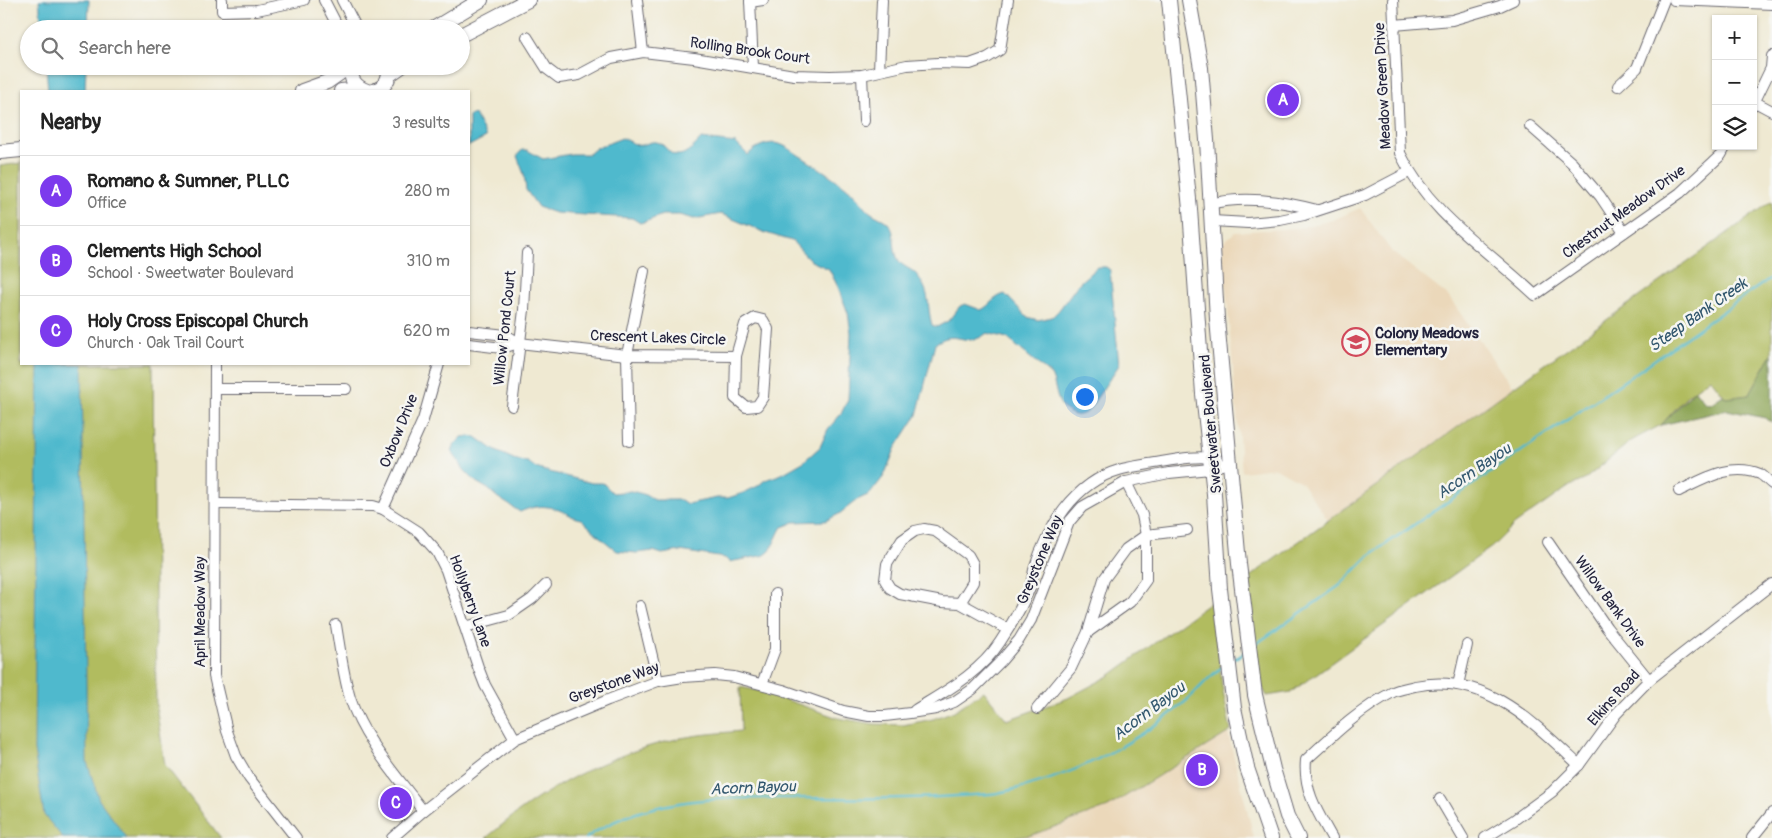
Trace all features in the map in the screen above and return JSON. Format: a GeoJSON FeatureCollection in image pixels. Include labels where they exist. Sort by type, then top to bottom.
{"type":"FeatureCollection","features":[{"type":"Feature","properties":{"kind":"main road"},"geometry":{"type":"LineString","coordinates":[[448,20],[481,0]]}},
{"type":"Feature","properties":{"kind":"main road"},"geometry":{"type":"LineString","coordinates":[[470,30],[528,0]]}},
{"type":"Feature","properties":{"kind":"main road","name":"Sweetwater Boulevard"},"geometry":{"type":"LineString","coordinates":[[1169,0],[1190,215],[1202,384],[1214,494],[1220,589],[1234,708],[1247,768],[1271,838]]}},
{"type":"Feature","properties":{"kind":"main road","name":"Sweetwater Boulevard"},"geometry":{"type":"LineString","coordinates":[[1189,0],[1200,68],[1207,140],[1217,319],[1243,602],[1255,695],[1287,816],[1298,838]]}},
{"type":"Feature","properties":{"kind":"main road"},"geometry":{"type":"LineString","coordinates":[[1177,71],[1200,68]]}},
{"type":"Feature","properties":{"kind":"main road"},"geometry":{"type":"LineString","coordinates":[[305,90],[327,82],[338,75]]}},
{"type":"Feature","properties":{"kind":"main road"},"geometry":{"type":"LineString","coordinates":[[352,75],[352,78],[365,90]]}},
{"type":"Feature","properties":{"kind":"main road"},"geometry":{"type":"LineString","coordinates":[[370,90],[383,87],[389,78]]}},
{"type":"Feature","properties":{"kind":"main road"},"geometry":{"type":"LineString","coordinates":[[0,152],[20,150]]}},
{"type":"Feature","properties":{"kind":"main road"},"geometry":{"type":"LineString","coordinates":[[1190,215],[1210,204]]}},
{"type":"Feature","properties":{"kind":"main road"},"geometry":{"type":"LineString","coordinates":[[1190,215],[1212,221]]}},
{"type":"Feature","properties":{"kind":"street"},"geometry":{"type":"LineString","coordinates":[[222,0],[222,11],[257,10],[304,0]]}},
{"type":"Feature","properties":{"kind":"street"},"geometry":{"type":"LineString","coordinates":[[324,0],[334,20]]}},
{"type":"Feature","properties":{"kind":"street"},"geometry":{"type":"LineString","coordinates":[[342,0],[352,20]]}},
{"type":"Feature","properties":{"kind":"street"},"geometry":{"type":"LineString","coordinates":[[637,0],[643,52]]}},
{"type":"Feature","properties":{"kind":"street"},"geometry":{"type":"LineString","coordinates":[[752,67],[750,1],[763,0]]}},
{"type":"Feature","properties":{"kind":"street"},"geometry":{"type":"LineString","coordinates":[[879,70],[882,0]]}},
{"type":"Feature","properties":{"kind":"street","name":"Rolling Brook Court"},"geometry":{"type":"LineString","coordinates":[[527,37],[547,68],[559,78],[579,75],[611,58],[643,52],[752,67],[794,76],[862,75],[907,65],[938,62],[970,64],[988,58],[1000,50],[1008,0]]}},
{"type":"Feature","properties":{"kind":"street","name":"Meadow Green Drive"},"geometry":{"type":"LineString","coordinates":[[1393,0],[1400,153],[1409,172],[1447,218],[1535,295]]}},
{"type":"Feature","properties":{"kind":"street"},"geometry":{"type":"LineString","coordinates":[[1394,25],[1452,20],[1500,6],[1513,0]]}},
{"type":"Feature","properties":{"kind":"street"},"geometry":{"type":"LineString","coordinates":[[1618,86],[1637,68],[1664,0]]}},
{"type":"Feature","properties":{"kind":"street"},"geometry":{"type":"LineString","coordinates":[[1674,0],[1772,4]]}},
{"type":"Feature","properties":{"kind":"street"},"geometry":{"type":"LineString","coordinates":[[1757,97],[1771,68],[1772,56]]}},
{"type":"Feature","properties":{"kind":"street"},"geometry":{"type":"LineString","coordinates":[[862,75],[864,121]]}},
{"type":"Feature","properties":{"kind":"street"},"geometry":{"type":"LineString","coordinates":[[1757,104],[1772,111]]}},
{"type":"Feature","properties":{"kind":"street"},"geometry":{"type":"LineString","coordinates":[[1530,126],[1572,163],[1600,196],[1624,232]]}},
{"type":"Feature","properties":{"kind":"street","name":"Chestnut Meadow Drive"},"geometry":{"type":"LineString","coordinates":[[1535,295],[1680,193],[1721,155],[1724,150]]}},
{"type":"Feature","properties":{"kind":"street"},"geometry":{"type":"LineString","coordinates":[[1212,221],[1248,223],[1280,220],[1304,215],[1365,195],[1409,172]]}},
{"type":"Feature","properties":{"kind":"street"},"geometry":{"type":"LineString","coordinates":[[1210,204],[1222,201],[1261,200],[1295,204],[1317,210]]}},
{"type":"Feature","properties":{"kind":"street","name":"Willow Pond Court"},"geometry":{"type":"LineString","coordinates":[[512,406],[524,310],[527,253]]}},
{"type":"Feature","properties":{"kind":"street"},"geometry":{"type":"LineString","coordinates":[[629,441],[627,355],[644,271]]}},
{"type":"Feature","properties":{"kind":"street","name":"Crescent Lakes Circle"},"geometry":{"type":"LineString","coordinates":[[754,318],[763,320],[768,329],[763,397],[756,406],[746,407],[735,398],[736,356],[745,324],[754,318]]}},
{"type":"Feature","properties":{"kind":"street","name":"Crescent Lakes Circle"},"geometry":{"type":"LineString","coordinates":[[470,331],[506,335],[519,343]]}},
{"type":"Feature","properties":{"kind":"street","name":"Crescent Lakes Circle"},"geometry":{"type":"LineString","coordinates":[[470,344],[502,348],[519,343],[627,355],[736,356]]}},
{"type":"Feature","properties":{"kind":"street","name":"April Meadow Way"},"geometry":{"type":"LineString","coordinates":[[215,365],[214,676],[226,731],[236,756],[249,778],[296,838]]}},
{"type":"Feature","properties":{"kind":"street","name":"Oxbow Drive"},"geometry":{"type":"LineString","coordinates":[[383,509],[423,420],[439,365]]}},
{"type":"Feature","properties":{"kind":"street"},"geometry":{"type":"LineString","coordinates":[[215,389],[346,389]]}},
{"type":"Feature","properties":{"kind":"street","name":"Greystone Way"},"geometry":{"type":"LineString","coordinates":[[910,713],[965,679],[990,655],[1017,614],[1031,584],[1034,570],[1049,535],[1068,504],[1084,489],[1099,478],[1119,470],[1171,460],[1210,463],[1230,462]]}},
{"type":"Feature","properties":{"kind":"street","name":"Greystone Way"},"geometry":{"type":"LineString","coordinates":[[392,838],[515,739],[658,681],[715,675],[762,684],[847,712],[869,716],[885,716],[936,709],[954,702],[974,689],[1019,640],[1031,620],[1069,522],[1082,507],[1126,482],[1210,463]]}},
{"type":"Feature","properties":{"kind":"street"},"geometry":{"type":"LineString","coordinates":[[1679,492],[1720,472],[1739,470],[1760,474],[1772,484]]}},
{"type":"Feature","properties":{"kind":"street"},"geometry":{"type":"LineString","coordinates":[[1088,632],[1130,602],[1146,580],[1146,535],[1142,515],[1126,482]]}},
{"type":"Feature","properties":{"kind":"street","name":"Hollyberry Lane"},"geometry":{"type":"LineString","coordinates":[[215,504],[373,506],[383,509],[419,532],[436,552],[446,570],[485,685],[515,739]]}},
{"type":"Feature","properties":{"kind":"street"},"geometry":{"type":"LineString","coordinates":[[960,603],[974,582],[973,564],[968,554],[935,531],[924,529],[915,531],[902,540],[887,564],[885,580],[890,588],[900,594],[942,602],[960,603],[1007,629]]}},
{"type":"Feature","properties":{"kind":"street"},"geometry":{"type":"LineString","coordinates":[[1037,709],[1071,668],[1088,632],[1104,579],[1126,549],[1146,535],[1187,530]]}},
{"type":"Feature","properties":{"kind":"street","name":"Willow Bank Drive"},"geometry":{"type":"LineString","coordinates":[[1548,542],[1607,628],[1649,680]]}},
{"type":"Feature","properties":{"kind":"street"},"geometry":{"type":"LineString","coordinates":[[1034,570],[1047,576]]}},
{"type":"Feature","properties":{"kind":"street","name":"Elkins Road"},"geometry":{"type":"LineString","coordinates":[[1485,838],[1514,820],[1552,792],[1579,765],[1616,714],[1649,680],[1772,584]]}},
{"type":"Feature","properties":{"kind":"street"},"geometry":{"type":"LineString","coordinates":[[464,627],[509,615],[532,599],[546,585]]}},
{"type":"Feature","properties":{"kind":"street"},"geometry":{"type":"LineString","coordinates":[[762,684],[776,649],[776,594]]}},
{"type":"Feature","properties":{"kind":"street"},"geometry":{"type":"LineString","coordinates":[[640,606],[658,681]]}},
{"type":"Feature","properties":{"kind":"street"},"geometry":{"type":"LineString","coordinates":[[336,625],[350,698],[362,725],[381,756],[424,811]]}},
{"type":"Feature","properties":{"kind":"street"},"geometry":{"type":"LineString","coordinates":[[1458,684],[1467,645]]}},
{"type":"Feature","properties":{"kind":"street"},"geometry":{"type":"LineString","coordinates":[[965,679],[974,689]]}},
{"type":"Feature","properties":{"kind":"street"},"geometry":{"type":"LineString","coordinates":[[1332,838],[1314,805],[1304,774],[1306,760],[1348,722],[1368,707],[1395,691],[1430,683],[1458,684],[1493,696],[1531,720],[1579,765]]}},
{"type":"Feature","properties":{"kind":"street"},"geometry":{"type":"LineString","coordinates":[[1440,799],[1463,838]]}},
{"type":"Feature","properties":{"kind":"street"},"geometry":{"type":"LineString","coordinates":[[1752,838],[1772,813]]}},
{"type":"Feature","properties":{"kind":"shaded area","name":"Colony Meadows Elementary"},"geometry":{"type":"Polygon","coordinates":[[[1360,208],[1392,252],[1448,296],[1513,388],[1328,520],[1301,482],[1276,468],[1242,472],[1222,243],[1235,232],[1298,228],[1333,220],[1360,208]]]}},
{"type":"Feature","properties":{"kind":"shaded area"},"geometry":{"type":"Polygon","coordinates":[[[1228,733],[1254,838],[1011,838],[1032,835],[1108,807],[1228,733]]]}},
{"type":"Feature","properties":{"kind":"green space"},"geometry":{"type":"Polygon","coordinates":[[[20,163],[20,365],[153,365],[156,706],[165,765],[221,838],[0,838],[0,166],[20,163]]]}},
{"type":"Feature","properties":{"kind":"green space"},"geometry":{"type":"Polygon","coordinates":[[[1772,201],[1772,354],[1749,395],[1726,398],[1710,378],[1688,395],[1661,425],[1631,441],[1584,480],[1570,486],[1515,524],[1493,546],[1291,692],[1267,696],[1257,678],[1248,578],[1772,201]]]}},
{"type":"Feature","properties":{"kind":"green space"},"geometry":{"type":"Polygon","coordinates":[[[1772,354],[1772,422],[1765,418],[1727,410],[1661,425],[1695,390],[1705,403],[1710,404],[1723,395],[1726,398],[1749,395],[1772,354]]]}},
{"type":"Feature","properties":{"kind":"green space"},"geometry":{"type":"Polygon","coordinates":[[[1214,600],[1222,686],[1231,731],[1108,807],[1032,835],[1011,838],[486,838],[546,793],[601,764],[640,749],[681,738],[741,731],[740,687],[764,692],[838,718],[874,724],[903,725],[933,719],[954,711],[984,691],[1007,720],[1068,698],[1109,676],[1214,600]]]}},
{"type":"Feature","properties":{"kind":"water"},"geometry":{"type":"Polygon","coordinates":[[[39,0],[89,0],[88,20],[41,20],[39,0]]]}},
{"type":"Feature","properties":{"kind":"water"},"geometry":{"type":"Polygon","coordinates":[[[47,75],[86,75],[85,90],[48,90],[47,75]]]}},
{"type":"Feature","properties":{"kind":"water"},"geometry":{"type":"Polygon","coordinates":[[[475,114],[486,137],[470,145],[470,116],[475,114]]]}},
{"type":"Feature","properties":{"kind":"water"},"geometry":{"type":"Polygon","coordinates":[[[622,138],[637,145],[653,142],[660,143],[675,155],[688,152],[701,139],[736,143],[748,155],[754,149],[766,144],[775,143],[788,148],[836,179],[855,195],[870,212],[887,222],[894,236],[895,251],[899,261],[917,275],[925,288],[932,325],[937,327],[948,321],[960,306],[965,304],[981,310],[1005,294],[1027,317],[1038,320],[1052,317],[1079,283],[1097,267],[1106,267],[1110,270],[1119,365],[1088,411],[1075,415],[1061,405],[1051,375],[1007,338],[987,333],[973,340],[942,339],[935,344],[917,415],[895,449],[884,476],[870,494],[857,500],[839,514],[825,521],[794,522],[781,528],[770,551],[765,555],[729,562],[725,558],[680,551],[662,554],[653,551],[637,553],[617,551],[581,519],[560,510],[538,507],[520,512],[476,482],[465,471],[452,452],[455,444],[462,437],[476,437],[496,451],[518,461],[528,462],[542,470],[592,483],[603,483],[613,493],[631,491],[655,500],[681,500],[687,504],[717,498],[728,498],[743,493],[803,462],[820,447],[828,429],[841,414],[848,399],[851,333],[848,313],[829,269],[811,261],[792,241],[766,233],[721,214],[694,219],[679,215],[662,215],[640,223],[632,218],[555,213],[538,207],[526,190],[524,174],[517,156],[522,150],[527,150],[543,159],[571,154],[589,154],[596,148],[622,138]]]}},
{"type":"Feature","properties":{"kind":"water"},"geometry":{"type":"Polygon","coordinates":[[[38,365],[82,365],[87,762],[99,800],[127,838],[63,838],[44,815],[34,750],[38,365]]]}},
{"type":"Feature","properties":{"kind":"waterway","name":"Acorn Bayou"},"geometry":{"type":"LineString","coordinates":[[1253,646],[1339,586],[1370,555],[1772,277]]}},
{"type":"Feature","properties":{"kind":"waterway","name":"Acorn Bayou"},"geometry":{"type":"LineString","coordinates":[[1232,660],[1245,652]]}},
{"type":"Feature","properties":{"kind":"waterway","name":"Acorn Bayou"},"geometry":{"type":"LineString","coordinates":[[586,838],[609,824],[633,814],[684,802],[737,798],[935,797],[992,794],[1023,787],[1073,770],[1097,760],[1120,747],[1165,718],[1224,666]]}},
{"type":"Feature","properties":{"kind":"place","name":"Romano & Sumner, PLLC"},"geometry":{"type":"Point","coordinates":[1283,100]}},
{"type":"Feature","properties":{"kind":"place","name":"Colony Meadows Elementary"},"geometry":{"type":"Point","coordinates":[1356,342]}},
{"type":"Feature","properties":{"kind":"place","name":"Clements High School"},"geometry":{"type":"Point","coordinates":[1202,770]}},
{"type":"Feature","properties":{"kind":"place","name":"Holy Cross Episcopal Church"},"geometry":{"type":"Point","coordinates":[396,803]}},
{"type":"Feature","properties":{"kind":"water label","name":"Steep Bank Creek"},"geometry":{"type":"Point","coordinates":[1698,315]}}]}
